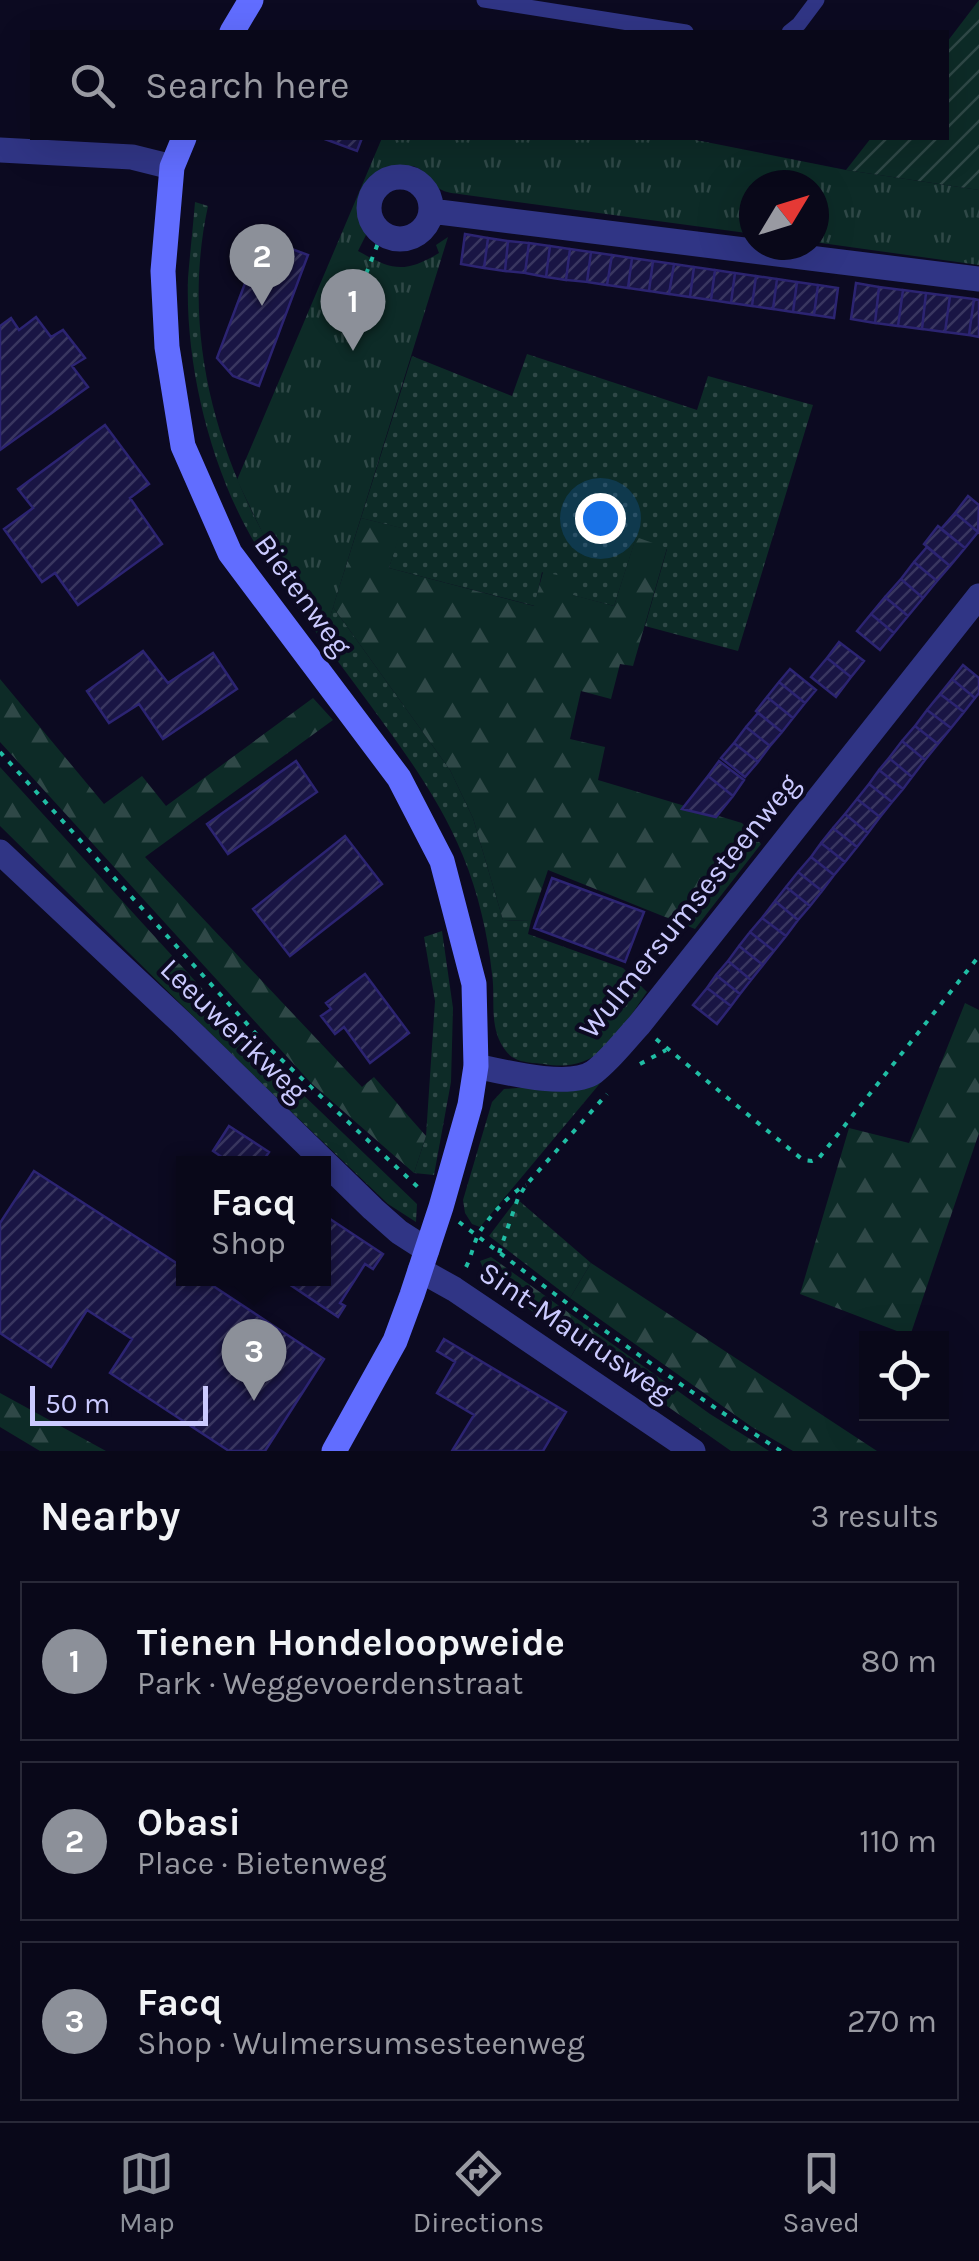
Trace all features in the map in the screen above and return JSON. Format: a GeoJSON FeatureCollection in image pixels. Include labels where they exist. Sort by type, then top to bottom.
{"type":"FeatureCollection","features":[{"type":"Feature","properties":{"kind":"street"},"geometry":{"type":"LineString","coordinates":[[233,30],[251,0]]}},
{"type":"Feature","properties":{"kind":"street","name":"Bietenweg"},"geometry":{"type":"LineString","coordinates":[[183,140],[172,167],[163,271],[167,347],[183,446],[230,554],[399,778],[442,862],[474,984],[476,1066]]}},
{"type":"Feature","properties":{"kind":"street"},"geometry":{"type":"LineString","coordinates":[[0,150],[132,157],[172,167]]}},
{"type":"Feature","properties":{"kind":"street"},"geometry":{"type":"LineString","coordinates":[[399,176],[418,183],[426,190],[431,211],[423,229],[396,239],[382,234],[372,222],[372,192],[388,178],[399,176]]}},
{"type":"Feature","properties":{"kind":"street"},"geometry":{"type":"LineString","coordinates":[[431,211],[979,280]]}},
{"type":"Feature","properties":{"kind":"street","name":"Wulmersumsesteenweg"},"geometry":{"type":"LineString","coordinates":[[476,1066],[576,1080],[593,1073],[639,1025],[979,596]]}},
{"type":"Feature","properties":{"kind":"street","name":"Leeuwerikweg"},"geometry":{"type":"LineString","coordinates":[[0,852],[319,1156]]}},
{"type":"Feature","properties":{"kind":"street"},"geometry":{"type":"LineString","coordinates":[[334,1451],[394,1340],[424,1260],[470,1105],[476,1066]]}},
{"type":"Feature","properties":{"kind":"street","name":"Leeuwerikweg"},"geometry":{"type":"LineString","coordinates":[[331,1168],[424,1260]]}},
{"type":"Feature","properties":{"kind":"street","name":"Sint-Maurusweg"},"geometry":{"type":"LineString","coordinates":[[424,1260],[454,1289],[692,1451]]}},
{"type":"Feature","properties":{"kind":"lane"},"geometry":{"type":"LineString","coordinates":[[484,0],[673,30]]}},
{"type":"Feature","properties":{"kind":"lane"},"geometry":{"type":"LineString","coordinates":[[792,30],[817,0]]}},
{"type":"Feature","properties":{"kind":"path"},"geometry":{"type":"LineString","coordinates":[[352,310],[382,234]]}},
{"type":"Feature","properties":{"kind":"path"},"geometry":{"type":"LineString","coordinates":[[0,752],[268,1047],[440,1207]]}},
{"type":"Feature","properties":{"kind":"path"},"geometry":{"type":"LineString","coordinates":[[628,1071],[667,1050],[802,1160],[812,1161],[819,1158],[979,956]]}},
{"type":"Feature","properties":{"kind":"path"},"geometry":{"type":"LineString","coordinates":[[499,1253],[526,1184],[615,1084]]}},
{"type":"Feature","properties":{"kind":"path"},"geometry":{"type":"LineString","coordinates":[[454,1289],[478,1236],[514,1190],[526,1184]]}},
{"type":"Feature","properties":{"kind":"path"},"geometry":{"type":"LineString","coordinates":[[478,1236],[708,1404],[781,1451]]}},
{"type":"Feature","properties":{"kind":"green space"},"geometry":{"type":"Polygon","coordinates":[[[979,0],[979,190],[846,170],[869,140],[949,140],[949,39],[979,0]]]}},
{"type":"Feature","properties":{"kind":"green space"},"geometry":{"type":"Polygon","coordinates":[[[381,140],[696,140],[846,170],[979,190],[979,265],[829,244],[829,170],[739,170],[739,232],[450,193],[439,189],[413,166],[386,169],[376,174],[364,191],[360,212],[367,233],[358,251],[389,266],[407,267],[439,253],[436,245],[448,237],[326,630],[267,542],[237,480],[381,140]]]}},
{"type":"Feature","properties":{"kind":"green space"},"geometry":{"type":"Polygon","coordinates":[[[195,202],[208,206],[199,292],[201,335],[216,419],[246,500],[272,551],[326,629],[333,607],[450,770],[473,818],[503,920],[531,921],[528,934],[623,968],[647,992],[606,1047],[580,1063],[525,1062],[511,1056],[501,1044],[495,1027],[492,974],[482,914],[452,832],[414,766],[268,565],[226,485],[204,417],[191,346],[188,278],[195,202]]]}},
{"type":"Feature","properties":{"kind":"green space"},"geometry":{"type":"Polygon","coordinates":[[[527,354],[697,410],[708,376],[813,405],[738,651],[645,626],[667,549],[636,538],[614,606],[572,595],[542,572],[535,606],[389,568],[401,528],[361,518],[412,356],[512,396],[527,354]]]}},
{"type":"Feature","properties":{"kind":"green space"},"geometry":{"type":"Polygon","coordinates":[[[361,518],[402,528],[389,568],[534,606],[543,572],[576,579],[573,595],[614,606],[636,537],[667,548],[633,666],[620,664],[611,699],[581,691],[570,739],[605,747],[598,780],[742,823],[761,844],[695,929],[548,870],[531,921],[503,920],[473,818],[450,770],[333,607],[361,518]]]}},
{"type":"Feature","properties":{"kind":"green space"},"geometry":{"type":"Polygon","coordinates":[[[0,679],[104,804],[142,776],[166,806],[313,698],[333,720],[145,857],[362,1087],[374,1077],[426,1136],[414,1173],[311,1083],[0,742],[0,679]]]}},
{"type":"Feature","properties":{"kind":"green space"},"geometry":{"type":"Polygon","coordinates":[[[0,767],[270,1063],[257,1079],[0,826],[0,767]]]}},
{"type":"Feature","properties":{"kind":"green space"},"geometry":{"type":"Polygon","coordinates":[[[442,931],[453,1008],[451,1082],[434,1175],[414,1173],[426,1136],[435,1001],[424,937],[442,931]]]}},
{"type":"Feature","properties":{"kind":"green space"},"geometry":{"type":"Polygon","coordinates":[[[965,1003],[979,1010],[979,1133],[912,1331],[897,1331],[800,1294],[849,1128],[909,1143],[965,1003]]]}},
{"type":"Feature","properties":{"kind":"green space"},"geometry":{"type":"Polygon","coordinates":[[[270,1063],[417,1204],[416,1222],[388,1204],[257,1079],[270,1063]]]}},
{"type":"Feature","properties":{"kind":"green space"},"geometry":{"type":"Polygon","coordinates":[[[602,1081],[480,1227],[472,1224],[463,1200],[492,1102],[504,1089],[602,1081]]]}},
{"type":"Feature","properties":{"kind":"green space"},"geometry":{"type":"Polygon","coordinates":[[[517,1199],[591,1263],[570,1298],[489,1236],[517,1199]]]}},
{"type":"Feature","properties":{"kind":"green space"},"geometry":{"type":"Polygon","coordinates":[[[491,1257],[710,1414],[769,1451],[731,1451],[489,1281],[480,1261],[491,1257]]]}},
{"type":"Feature","properties":{"kind":"green space"},"geometry":{"type":"Polygon","coordinates":[[[591,1263],[877,1451],[793,1451],[752,1427],[570,1298],[591,1263]]]}},
{"type":"Feature","properties":{"kind":"green space"},"geometry":{"type":"Polygon","coordinates":[[[0,1393],[106,1451],[40,1451],[0,1427],[0,1393]]]}},
{"type":"Feature","properties":{"kind":"building"},"geometry":{"type":"Polygon","coordinates":[[[327,140],[361,140],[357,151],[327,140]]]}},
{"type":"Feature","properties":{"kind":"building"},"geometry":{"type":"Polygon","coordinates":[[[465,234],[488,238],[484,268],[461,264],[465,234]]]}},
{"type":"Feature","properties":{"kind":"building"},"geometry":{"type":"Polygon","coordinates":[[[262,238],[308,255],[259,386],[233,376],[217,358],[262,238]]]}},
{"type":"Feature","properties":{"kind":"building"},"geometry":{"type":"Polygon","coordinates":[[[488,238],[508,241],[505,271],[484,268],[488,238]]]}},
{"type":"Feature","properties":{"kind":"building"},"geometry":{"type":"Polygon","coordinates":[[[508,241],[529,243],[525,273],[505,271],[508,241]]]}},
{"type":"Feature","properties":{"kind":"building"},"geometry":{"type":"Polygon","coordinates":[[[529,243],[550,246],[546,277],[525,273],[529,243]]]}},
{"type":"Feature","properties":{"kind":"building"},"geometry":{"type":"Polygon","coordinates":[[[550,246],[570,249],[566,280],[546,277],[550,246]]]}},
{"type":"Feature","properties":{"kind":"building"},"geometry":{"type":"Polygon","coordinates":[[[570,249],[591,252],[587,282],[566,280],[570,249]]]}},
{"type":"Feature","properties":{"kind":"building"},"geometry":{"type":"Polygon","coordinates":[[[591,252],[612,255],[607,285],[587,282],[591,252]]]}},
{"type":"Feature","properties":{"kind":"building"},"geometry":{"type":"Polygon","coordinates":[[[612,255],[632,258],[628,288],[607,285],[612,255]]]}},
{"type":"Feature","properties":{"kind":"building"},"geometry":{"type":"Polygon","coordinates":[[[632,258],[653,261],[649,291],[628,288],[632,258]]]}},
{"type":"Feature","properties":{"kind":"building"},"geometry":{"type":"Polygon","coordinates":[[[653,261],[674,264],[669,294],[649,291],[653,261]]]}},
{"type":"Feature","properties":{"kind":"building"},"geometry":{"type":"Polygon","coordinates":[[[674,264],[694,267],[690,297],[669,294],[674,264]]]}},
{"type":"Feature","properties":{"kind":"building"},"geometry":{"type":"Polygon","coordinates":[[[694,267],[715,270],[711,300],[690,297],[694,267]]]}},
{"type":"Feature","properties":{"kind":"building"},"geometry":{"type":"Polygon","coordinates":[[[715,270],[735,273],[731,303],[711,300],[715,270]]]}},
{"type":"Feature","properties":{"kind":"building"},"geometry":{"type":"Polygon","coordinates":[[[735,273],[756,276],[752,306],[731,303],[735,273]]]}},
{"type":"Feature","properties":{"kind":"building"},"geometry":{"type":"Polygon","coordinates":[[[756,276],[777,279],[773,309],[752,306],[756,276]]]}},
{"type":"Feature","properties":{"kind":"building"},"geometry":{"type":"Polygon","coordinates":[[[777,279],[797,282],[793,312],[773,309],[777,279]]]}},
{"type":"Feature","properties":{"kind":"building"},"geometry":{"type":"Polygon","coordinates":[[[797,282],[818,285],[814,315],[793,312],[797,282]]]}},
{"type":"Feature","properties":{"kind":"building"},"geometry":{"type":"Polygon","coordinates":[[[856,283],[879,287],[875,323],[851,319],[856,283]]]}},
{"type":"Feature","properties":{"kind":"building"},"geometry":{"type":"Polygon","coordinates":[[[818,285],[838,288],[834,318],[814,315],[818,285]]]}},
{"type":"Feature","properties":{"kind":"building"},"geometry":{"type":"Polygon","coordinates":[[[879,287],[903,290],[898,326],[875,323],[879,287]]]}},
{"type":"Feature","properties":{"kind":"building"},"geometry":{"type":"Polygon","coordinates":[[[903,290],[926,293],[922,329],[898,326],[903,290]]]}},
{"type":"Feature","properties":{"kind":"building"},"geometry":{"type":"Polygon","coordinates":[[[926,293],[950,296],[945,332],[922,329],[926,293]]]}},
{"type":"Feature","properties":{"kind":"building"},"geometry":{"type":"Polygon","coordinates":[[[950,296],[974,299],[969,335],[945,332],[950,296]]]}},
{"type":"Feature","properties":{"kind":"building"},"geometry":{"type":"Polygon","coordinates":[[[974,299],[979,300],[979,337],[969,335],[974,299]]]}},
{"type":"Feature","properties":{"kind":"building"},"geometry":{"type":"Polygon","coordinates":[[[36,317],[51,337],[63,330],[85,358],[72,366],[88,387],[0,450],[0,326],[11,318],[19,330],[36,317]]]}},
{"type":"Feature","properties":{"kind":"building"},"geometry":{"type":"Polygon","coordinates":[[[105,425],[149,484],[130,498],[162,544],[78,605],[55,573],[42,582],[4,529],[33,508],[18,489],[105,425]]]}},
{"type":"Feature","properties":{"kind":"building"},"geometry":{"type":"Polygon","coordinates":[[[968,496],[979,505],[978,532],[955,513],[968,496]]]}},
{"type":"Feature","properties":{"kind":"building"},"geometry":{"type":"Polygon","coordinates":[[[955,513],[978,532],[965,548],[941,529],[955,513]]]}},
{"type":"Feature","properties":{"kind":"building"},"geometry":{"type":"Polygon","coordinates":[[[938,526],[965,548],[950,566],[924,544],[938,526]]]}},
{"type":"Feature","properties":{"kind":"building"},"geometry":{"type":"Polygon","coordinates":[[[927,547],[950,566],[937,581],[914,562],[927,547]]]}},
{"type":"Feature","properties":{"kind":"building"},"geometry":{"type":"Polygon","coordinates":[[[914,562],[937,581],[923,598],[901,579],[914,562]]]}},
{"type":"Feature","properties":{"kind":"building"},"geometry":{"type":"Polygon","coordinates":[[[901,579],[923,598],[908,616],[885,597],[901,579]]]}},
{"type":"Feature","properties":{"kind":"building"},"geometry":{"type":"Polygon","coordinates":[[[885,597],[908,616],[894,633],[871,614],[885,597]]]}},
{"type":"Feature","properties":{"kind":"building"},"geometry":{"type":"Polygon","coordinates":[[[871,614],[894,633],[880,650],[857,631],[871,614]]]}},
{"type":"Feature","properties":{"kind":"building"},"geometry":{"type":"Polygon","coordinates":[[[839,642],[864,661],[851,677],[827,658],[839,642]]]}},
{"type":"Feature","properties":{"kind":"building"},"geometry":{"type":"Polygon","coordinates":[[[143,651],[168,683],[213,653],[237,689],[163,739],[139,704],[109,723],[87,691],[143,651]]]}},
{"type":"Feature","properties":{"kind":"building"},"geometry":{"type":"Polygon","coordinates":[[[827,658],[851,677],[836,697],[811,677],[827,658]]]}},
{"type":"Feature","properties":{"kind":"building"},"geometry":{"type":"Polygon","coordinates":[[[963,665],[979,678],[975,698],[952,679],[963,665]]]}},
{"type":"Feature","properties":{"kind":"building"},"geometry":{"type":"Polygon","coordinates":[[[790,669],[816,690],[805,703],[779,682],[790,669]]]}},
{"type":"Feature","properties":{"kind":"building"},"geometry":{"type":"Polygon","coordinates":[[[952,679],[975,698],[964,712],[940,694],[952,679]]]}},
{"type":"Feature","properties":{"kind":"building"},"geometry":{"type":"Polygon","coordinates":[[[779,682],[805,703],[793,718],[767,697],[779,682]]]}},
{"type":"Feature","properties":{"kind":"building"},"geometry":{"type":"Polygon","coordinates":[[[940,694],[964,712],[951,728],[927,710],[940,694]]]}},
{"type":"Feature","properties":{"kind":"building"},"geometry":{"type":"Polygon","coordinates":[[[767,697],[793,718],[782,732],[756,711],[767,697]]]}},
{"type":"Feature","properties":{"kind":"building"},"geometry":{"type":"Polygon","coordinates":[[[927,710],[951,728],[938,744],[915,726],[927,710]]]}},
{"type":"Feature","properties":{"kind":"building"},"geometry":{"type":"Polygon","coordinates":[[[758,713],[782,732],[770,746],[746,727],[758,713]]]}},
{"type":"Feature","properties":{"kind":"building"},"geometry":{"type":"Polygon","coordinates":[[[915,726],[938,744],[925,760],[902,741],[915,726]]]}},
{"type":"Feature","properties":{"kind":"building"},"geometry":{"type":"Polygon","coordinates":[[[746,727],[770,746],[758,762],[734,743],[746,727]]]}},
{"type":"Feature","properties":{"kind":"building"},"geometry":{"type":"Polygon","coordinates":[[[902,741],[925,760],[912,777],[889,758],[902,741]]]}},
{"type":"Feature","properties":{"kind":"building"},"geometry":{"type":"Polygon","coordinates":[[[734,743],[758,762],[745,777],[721,758],[734,743]]]}},
{"type":"Feature","properties":{"kind":"building"},"geometry":{"type":"Polygon","coordinates":[[[889,758],[912,777],[903,789],[879,770],[889,758]]]}},
{"type":"Feature","properties":{"kind":"building"},"geometry":{"type":"Polygon","coordinates":[[[296,761],[317,792],[228,854],[207,824],[296,761]]]}},
{"type":"Feature","properties":{"kind":"building"},"geometry":{"type":"Polygon","coordinates":[[[719,761],[744,780],[733,796],[708,776],[719,761]]]}},
{"type":"Feature","properties":{"kind":"building"},"geometry":{"type":"Polygon","coordinates":[[[879,770],[903,789],[892,802],[869,784],[879,770]]]}},
{"type":"Feature","properties":{"kind":"building"},"geometry":{"type":"Polygon","coordinates":[[[708,776],[733,796],[716,817],[682,809],[708,776]]]}},
{"type":"Feature","properties":{"kind":"building"},"geometry":{"type":"Polygon","coordinates":[[[869,784],[892,802],[880,817],[857,799],[869,784]]]}},
{"type":"Feature","properties":{"kind":"building"},"geometry":{"type":"Polygon","coordinates":[[[857,799],[880,817],[868,833],[845,814],[857,799]]]}},
{"type":"Feature","properties":{"kind":"building"},"geometry":{"type":"Polygon","coordinates":[[[845,814],[868,833],[857,847],[833,828],[845,814]]]}},
{"type":"Feature","properties":{"kind":"building"},"geometry":{"type":"Polygon","coordinates":[[[833,828],[857,847],[845,862],[821,843],[833,828]]]}},
{"type":"Feature","properties":{"kind":"building"},"geometry":{"type":"Polygon","coordinates":[[[345,836],[382,884],[290,956],[253,909],[345,836]]]}},
{"type":"Feature","properties":{"kind":"building"},"geometry":{"type":"Polygon","coordinates":[[[821,843],[845,862],[834,875],[811,857],[821,843]]]}},
{"type":"Feature","properties":{"kind":"building"},"geometry":{"type":"Polygon","coordinates":[[[811,857],[834,875],[822,891],[798,872],[811,857]]]}},
{"type":"Feature","properties":{"kind":"building"},"geometry":{"type":"Polygon","coordinates":[[[798,872],[822,891],[810,906],[786,887],[798,872]]]}},
{"type":"Feature","properties":{"kind":"building"},"geometry":{"type":"Polygon","coordinates":[[[552,878],[644,912],[625,962],[534,928],[552,878]]]}},
{"type":"Feature","properties":{"kind":"building"},"geometry":{"type":"Polygon","coordinates":[[[786,887],[810,906],[798,920],[775,901],[786,887]]]}},
{"type":"Feature","properties":{"kind":"building"},"geometry":{"type":"Polygon","coordinates":[[[775,901],[798,920],[786,936],[762,918],[775,901]]]}},
{"type":"Feature","properties":{"kind":"building"},"geometry":{"type":"Polygon","coordinates":[[[762,918],[786,936],[774,951],[750,932],[762,918]]]}},
{"type":"Feature","properties":{"kind":"building"},"geometry":{"type":"Polygon","coordinates":[[[750,932],[774,951],[763,965],[739,946],[750,932]]]}},
{"type":"Feature","properties":{"kind":"building"},"geometry":{"type":"Polygon","coordinates":[[[739,946],[763,965],[751,980],[728,961],[739,946]]]}},
{"type":"Feature","properties":{"kind":"building"},"geometry":{"type":"Polygon","coordinates":[[[728,961],[751,980],[740,994],[716,975],[728,961]]]}},
{"type":"Feature","properties":{"kind":"building"},"geometry":{"type":"Polygon","coordinates":[[[365,974],[409,1033],[370,1063],[344,1027],[335,1034],[321,1016],[331,1009],[326,1003],[365,974]]]}},
{"type":"Feature","properties":{"kind":"building"},"geometry":{"type":"Polygon","coordinates":[[[716,975],[740,994],[731,1006],[707,988],[716,975]]]}},
{"type":"Feature","properties":{"kind":"building"},"geometry":{"type":"Polygon","coordinates":[[[707,988],[731,1006],[717,1024],[693,1005],[707,988]]]}},
{"type":"Feature","properties":{"kind":"building"},"geometry":{"type":"Polygon","coordinates":[[[229,1126],[269,1152],[266,1156],[220,1156],[213,1151],[229,1126]]]}},
{"type":"Feature","properties":{"kind":"building"},"geometry":{"type":"Polygon","coordinates":[[[34,1171],[176,1263],[176,1286],[213,1286],[324,1359],[265,1451],[229,1451],[110,1373],[132,1339],[87,1310],[51,1367],[0,1333],[0,1223],[34,1171]]]}},
{"type":"Feature","properties":{"kind":"building"},"geometry":{"type":"Polygon","coordinates":[[[331,1220],[383,1254],[373,1269],[365,1264],[340,1303],[345,1306],[338,1317],[292,1286],[331,1286],[331,1220]]]}},
{"type":"Feature","properties":{"kind":"building"},"geometry":{"type":"Polygon","coordinates":[[[444,1339],[566,1412],[543,1451],[452,1451],[474,1415],[437,1393],[455,1362],[437,1351],[444,1339]]]}},
{"type":"Feature","properties":{"kind":"place","name":"Obasi"},"geometry":{"type":"Point","coordinates":[262,306]}},
{"type":"Feature","properties":{"kind":"place","name":"Tienen Hondeloopweide"},"geometry":{"type":"Point","coordinates":[353,351]}},
{"type":"Feature","properties":{"kind":"place","name":"Facq"},"geometry":{"type":"Point","coordinates":[254,1401]}}]}
